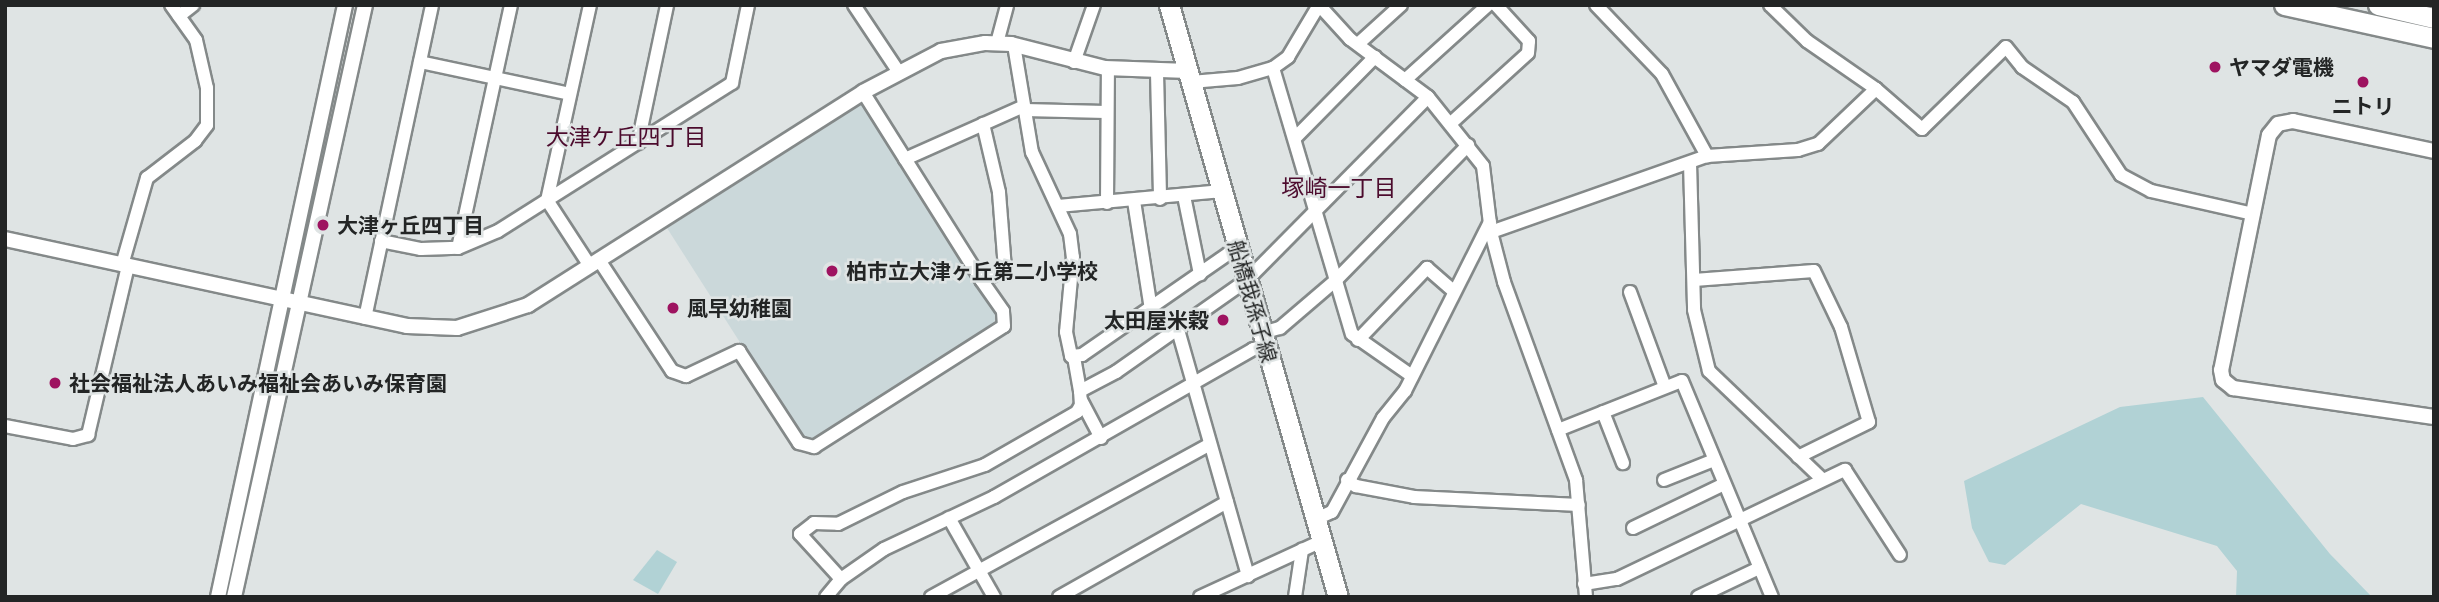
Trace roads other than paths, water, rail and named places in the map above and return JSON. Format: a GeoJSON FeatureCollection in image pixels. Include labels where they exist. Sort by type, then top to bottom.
{"type":"FeatureCollection","features":[{"type":"Feature","properties":{"kind":"main road","name":"船橋我孫子線"},"geometry":{"type":"LineString","coordinates":[[1168,5],[1338,597]]}},
{"type":"Feature","properties":{"kind":"main road"},"geometry":{"type":"LineString","coordinates":[[2284,5],[2434,38]]}},
{"type":"Feature","properties":{"kind":"main road"},"geometry":{"type":"LineString","coordinates":[[2378,5],[2434,18]]}},
{"type":"Feature","properties":{"kind":"street"},"geometry":{"type":"LineString","coordinates":[[5,426],[74,439],[88,435],[125,265],[148,178],[195,141],[207,125],[207,88],[196,40],[176,10],[193,5]]}},
{"type":"Feature","properties":{"kind":"street"},"geometry":{"type":"LineString","coordinates":[[218,597],[345,5]]}},
{"type":"Feature","properties":{"kind":"street"},"geometry":{"type":"LineString","coordinates":[[234,597],[365,5]]}},
{"type":"Feature","properties":{"kind":"street"},"geometry":{"type":"LineString","coordinates":[[365,318],[432,5]]}},
{"type":"Feature","properties":{"kind":"street"},"geometry":{"type":"LineString","coordinates":[[458,248],[511,5]]}},
{"type":"Feature","properties":{"kind":"street"},"geometry":{"type":"LineString","coordinates":[[590,5],[547,200],[671,371],[686,376],[739,351],[799,443],[814,447],[1003,326],[1003,311],[863,92]]}},
{"type":"Feature","properties":{"kind":"street"},"geometry":{"type":"LineString","coordinates":[[638,143],[667,5]]}},
{"type":"Feature","properties":{"kind":"street"},"geometry":{"type":"LineString","coordinates":[[381,242],[421,249],[458,248],[498,231],[732,83],[748,5]]}},
{"type":"Feature","properties":{"kind":"street"},"geometry":{"type":"LineString","coordinates":[[854,5],[898,71]]}},
{"type":"Feature","properties":{"kind":"street"},"geometry":{"type":"LineString","coordinates":[[997,43],[1007,5]]}},
{"type":"Feature","properties":{"kind":"street"},"geometry":{"type":"LineString","coordinates":[[1074,62],[1094,5]]}},
{"type":"Feature","properties":{"kind":"street"},"geometry":{"type":"LineString","coordinates":[[5,239],[365,318],[424,328],[474,325],[519,309],[863,92],[898,71],[941,51],[997,43],[1108,68],[1189,77],[1238,78],[1273,68],[1288,57],[1319,5],[1358,44],[1428,97],[1483,166],[1491,227],[1504,282],[1576,480],[1585,590],[1617,579],[1821,478],[1845,470],[1900,555]]}},
{"type":"Feature","properties":{"kind":"street"},"geometry":{"type":"LineString","coordinates":[[1358,44],[1401,5]]}},
{"type":"Feature","properties":{"kind":"street"},"geometry":{"type":"LineString","coordinates":[[1405,80],[1488,5]]}},
{"type":"Feature","properties":{"kind":"street"},"geometry":{"type":"LineString","coordinates":[[1450,124],[1528,54],[1529,41],[1496,5]]}},
{"type":"Feature","properties":{"kind":"street"},"geometry":{"type":"LineString","coordinates":[[1596,5],[1662,74],[1707,156]]}},
{"type":"Feature","properties":{"kind":"street"},"geometry":{"type":"LineString","coordinates":[[1770,5],[1807,41],[1876,89],[1922,129],[2001,48],[2010,48],[2022,67],[2073,102],[2121,175],[2151,191],[2253,214]]}},
{"type":"Feature","properties":{"kind":"street"},"geometry":{"type":"LineString","coordinates":[[1014,45],[1040,176],[1058,206],[1070,234],[1073,257],[1066,332],[1074,357],[1080,395],[1101,438]]}},
{"type":"Feature","properties":{"kind":"street"},"geometry":{"type":"LineString","coordinates":[[1295,138],[1375,57]]}},
{"type":"Feature","properties":{"kind":"street"},"geometry":{"type":"LineString","coordinates":[[420,62],[570,94]]}},
{"type":"Feature","properties":{"kind":"street"},"geometry":{"type":"LineString","coordinates":[[1107,203],[1108,68]]}},
{"type":"Feature","properties":{"kind":"street"},"geometry":{"type":"LineString","coordinates":[[1273,68],[1352,334],[1412,376]]}},
{"type":"Feature","properties":{"kind":"street"},"geometry":{"type":"LineString","coordinates":[[1157,73],[1160,199]]}},
{"type":"Feature","properties":{"kind":"street"},"geometry":{"type":"LineString","coordinates":[[1317,519],[1332,512],[1348,480],[1412,376],[1453,291],[1491,227],[1707,156],[1798,150],[1818,144],[1876,89]]}},
{"type":"Feature","properties":{"kind":"street"},"geometry":{"type":"LineString","coordinates":[[841,579],[800,534],[814,523],[842,523],[903,492],[989,464],[1077,412],[1080,395],[1247,280],[1428,97]]}},
{"type":"Feature","properties":{"kind":"street"},"geometry":{"type":"LineString","coordinates":[[905,159],[1025,108],[1106,112]]}},
{"type":"Feature","properties":{"kind":"street"},"geometry":{"type":"LineString","coordinates":[[2434,151],[2293,121],[2278,124],[2269,135],[2221,370],[2223,380],[2233,388],[2434,416]]}},
{"type":"Feature","properties":{"kind":"street"},"geometry":{"type":"LineString","coordinates":[[982,281],[1005,269],[999,192],[983,124]]}},
{"type":"Feature","properties":{"kind":"street"},"geometry":{"type":"LineString","coordinates":[[825,597],[841,579],[884,549],[1101,438],[1194,385],[1280,328],[1336,280],[1468,145]]}},
{"type":"Feature","properties":{"kind":"street"},"geometry":{"type":"LineString","coordinates":[[1690,163],[1694,310],[1709,371],[1821,478]]}},
{"type":"Feature","properties":{"kind":"street"},"geometry":{"type":"LineString","coordinates":[[1058,206],[1160,199],[1222,191]]}},
{"type":"Feature","properties":{"kind":"street"},"geometry":{"type":"LineString","coordinates":[[1184,196],[1200,274]]}},
{"type":"Feature","properties":{"kind":"street"},"geometry":{"type":"LineString","coordinates":[[1134,201],[1151,309]]}},
{"type":"Feature","properties":{"kind":"street"},"geometry":{"type":"LineString","coordinates":[[1074,357],[1151,309],[1200,274],[1239,252]]}},
{"type":"Feature","properties":{"kind":"street"},"geometry":{"type":"LineString","coordinates":[[1358,340],[1427,268],[1453,291]]}},
{"type":"Feature","properties":{"kind":"street"},"geometry":{"type":"LineString","coordinates":[[1694,280],[1814,271],[1842,327],[1869,422],[1798,457]]}},
{"type":"Feature","properties":{"kind":"street"},"geometry":{"type":"LineString","coordinates":[[1630,292],[1665,387]]}},
{"type":"Feature","properties":{"kind":"street"},"geometry":{"type":"LineString","coordinates":[[1178,330],[1248,576]]}},
{"type":"Feature","properties":{"kind":"street"},"geometry":{"type":"LineString","coordinates":[[1558,430],[1682,381],[1737,519],[1772,597]]}},
{"type":"Feature","properties":{"kind":"street"},"geometry":{"type":"LineString","coordinates":[[1602,412],[1623,463]]}},
{"type":"Feature","properties":{"kind":"street"},"geometry":{"type":"LineString","coordinates":[[931,597],[1210,444]]}},
{"type":"Feature","properties":{"kind":"street"},"geometry":{"type":"LineString","coordinates":[[1664,480],[1714,460]]}},
{"type":"Feature","properties":{"kind":"street"},"geometry":{"type":"LineString","coordinates":[[1348,480],[1356,486],[1414,497],[1579,505]]}},
{"type":"Feature","properties":{"kind":"street"},"geometry":{"type":"LineString","coordinates":[[1633,528],[1724,484]]}},
{"type":"Feature","properties":{"kind":"street"},"geometry":{"type":"LineString","coordinates":[[1059,597],[1227,502]]}},
{"type":"Feature","properties":{"kind":"street"},"geometry":{"type":"LineString","coordinates":[[949,518],[994,597]]}},
{"type":"Feature","properties":{"kind":"street"},"geometry":{"type":"LineString","coordinates":[[1200,597],[1322,541]]}},
{"type":"Feature","properties":{"kind":"street"},"geometry":{"type":"LineString","coordinates":[[1295,597],[1302,550]]}},
{"type":"Feature","properties":{"kind":"street"},"geometry":{"type":"LineString","coordinates":[[1698,597],[1759,568]]}},
{"type":"Feature","properties":{"kind":"place","name":"ヤマダ電機"},"geometry":{"type":"Point","coordinates":[2215,67]}},
{"type":"Feature","properties":{"kind":"place","name":"ニトリ"},"geometry":{"type":"Point","coordinates":[2363,82]}},
{"type":"Feature","properties":{"kind":"place","name":"大津ヶ丘四丁目"},"geometry":{"type":"Point","coordinates":[323,225]}},
{"type":"Feature","properties":{"kind":"place","name":"柏市立大津ヶ丘第二小学校"},"geometry":{"type":"Point","coordinates":[832,271]}},
{"type":"Feature","properties":{"kind":"place","name":"風早幼稚園"},"geometry":{"type":"Point","coordinates":[673,308]}},
{"type":"Feature","properties":{"kind":"place","name":"太田屋米穀"},"geometry":{"type":"Point","coordinates":[1223,320]}},
{"type":"Feature","properties":{"kind":"place","name":"社会福祉法人あいみ福祉会あいみ保育園"},"geometry":{"type":"Point","coordinates":[55,383]}},
{"type":"Feature","properties":{"kind":"district","name":"大津ケ丘四丁目"},"geometry":{"type":"Point","coordinates":[626,136]}},
{"type":"Feature","properties":{"kind":"district","name":"塚崎一丁目"},"geometry":{"type":"Point","coordinates":[1339,187]}}]}
